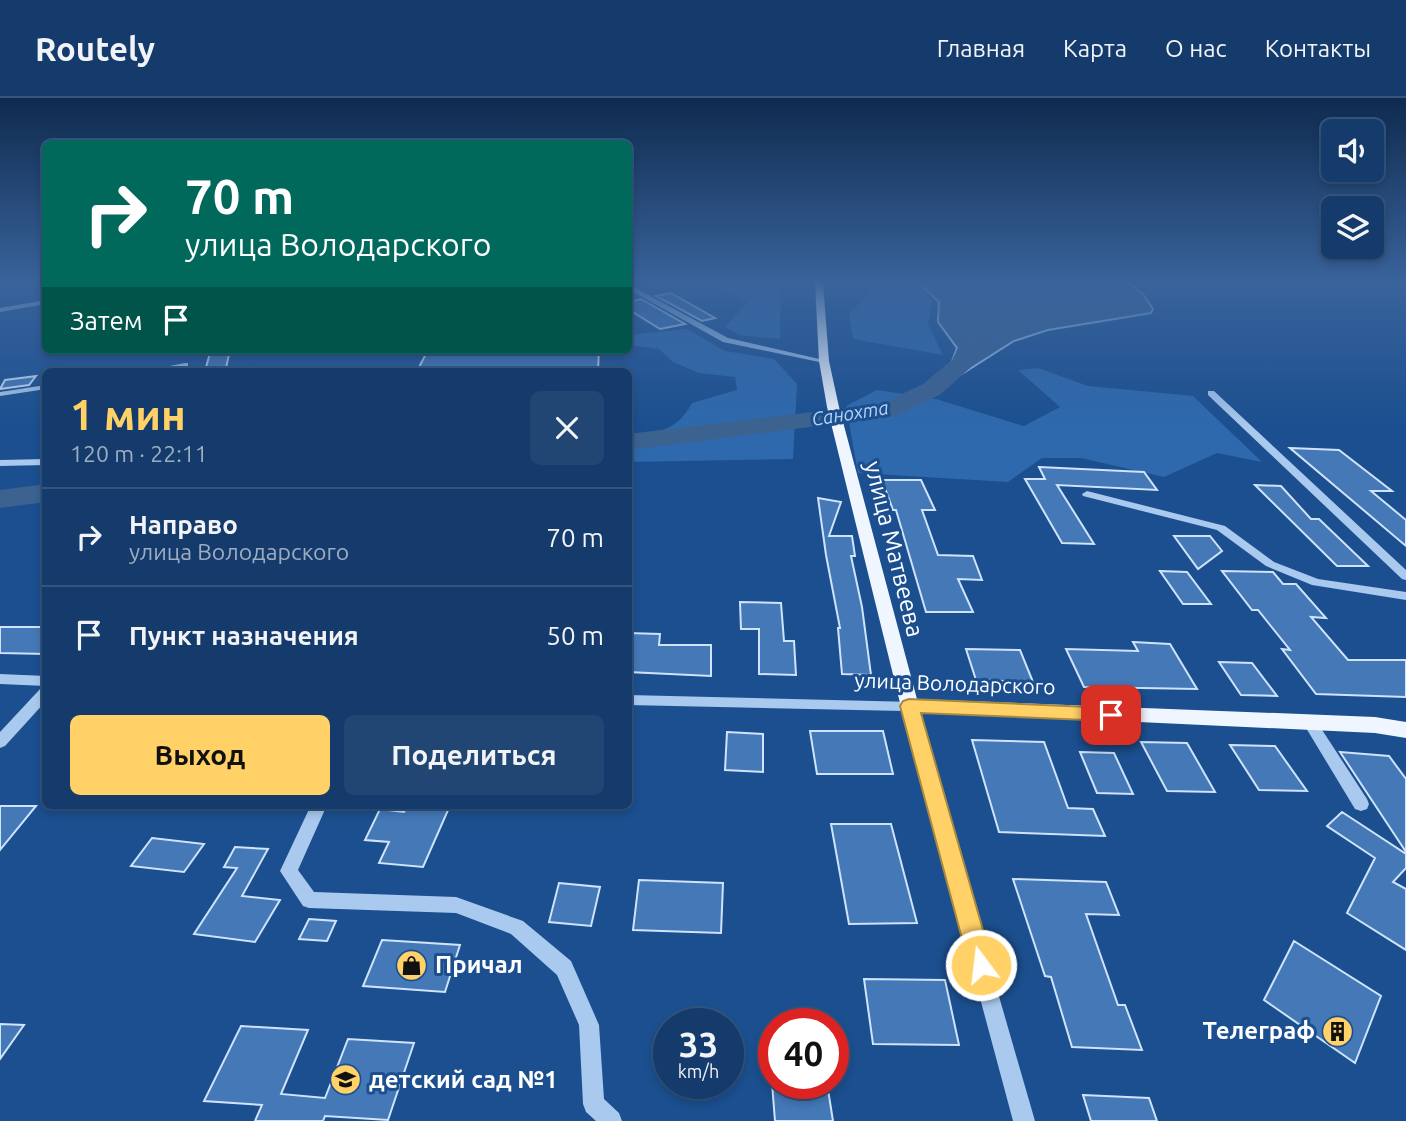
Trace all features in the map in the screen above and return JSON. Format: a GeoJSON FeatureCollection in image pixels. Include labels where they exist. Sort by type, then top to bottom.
{"type":"FeatureCollection","features":[{"type":"Feature","properties":{"kind":"main road","name":"улица Матвеева"},"geometry":{"type":"LineString","coordinates":[[822,331],[824,361],[833,407],[909,706]]}},
{"type":"Feature","properties":{"kind":"main road","name":"улица Володарского"},"geometry":{"type":"LineString","coordinates":[[909,706],[1406,728]]}},
{"type":"Feature","properties":{"kind":"street"},"geometry":{"type":"LineString","coordinates":[[709,331],[726,340],[824,361]]}},
{"type":"Feature","properties":{"kind":"street"},"geometry":{"type":"LineString","coordinates":[[166,368],[185,365]]}},
{"type":"Feature","properties":{"kind":"street"},"geometry":{"type":"LineString","coordinates":[[0,394],[42,388]]}},
{"type":"Feature","properties":{"kind":"street"},"geometry":{"type":"LineString","coordinates":[[1211,393],[1406,576]]}},
{"type":"Feature","properties":{"kind":"street"},"geometry":{"type":"LineString","coordinates":[[0,463],[42,462]]}},
{"type":"Feature","properties":{"kind":"street"},"geometry":{"type":"LineString","coordinates":[[1087,494],[1221,528],[1270,564],[1316,582],[1406,596]]}},
{"type":"Feature","properties":{"kind":"street"},"geometry":{"type":"LineString","coordinates":[[0,679],[42,681]]}},
{"type":"Feature","properties":{"kind":"street"},"geometry":{"type":"LineString","coordinates":[[0,742],[42,696]]}},
{"type":"Feature","properties":{"kind":"street","name":"улица Володарского"},"geometry":{"type":"LineString","coordinates":[[632,700],[909,706]]}},
{"type":"Feature","properties":{"kind":"street","name":"улица Матвеева"},"geometry":{"type":"LineString","coordinates":[[909,706],[1024,1121]]}},
{"type":"Feature","properties":{"kind":"street"},"geometry":{"type":"LineString","coordinates":[[1310,723],[1361,803]]}},
{"type":"Feature","properties":{"kind":"street"},"geometry":{"type":"LineString","coordinates":[[317,809],[289,871],[309,900],[456,905],[517,927],[565,968],[589,1025],[594,1104],[611,1121]]}},
{"type":"Feature","properties":{"kind":"shaded area"},"geometry":{"type":"Polygon","coordinates":[[[690,331],[725,351],[774,359],[797,384],[793,459],[632,462],[632,434],[666,429],[680,420],[692,403],[737,390],[735,377],[699,373],[673,362],[659,349],[632,346],[632,335],[690,331]]]}},
{"type":"Feature","properties":{"kind":"shaded area"},"geometry":{"type":"Polygon","coordinates":[[[732,331],[780,331],[780,339],[739,335],[732,331]]]}},
{"type":"Feature","properties":{"kind":"shaded area"},"geometry":{"type":"Polygon","coordinates":[[[852,331],[931,331],[943,355],[853,339],[852,331]]]}},
{"type":"Feature","properties":{"kind":"shaded area"},"geometry":{"type":"Polygon","coordinates":[[[944,331],[1046,331],[1014,341],[962,374],[932,389],[951,364],[957,348],[944,331]]]}},
{"type":"Feature","properties":{"kind":"shaded area"},"geometry":{"type":"Polygon","coordinates":[[[1038,368],[1088,386],[1193,396],[1262,462],[1217,453],[1164,477],[1081,458],[1042,458],[1008,482],[858,473],[846,406],[877,390],[936,399],[1024,426],[1060,407],[1018,370],[1038,368]]]}},
{"type":"Feature","properties":{"kind":"building"},"geometry":{"type":"Polygon","coordinates":[[[210,354],[229,354],[226,368],[206,368],[210,354]]]}},
{"type":"Feature","properties":{"kind":"building"},"geometry":{"type":"Polygon","coordinates":[[[426,354],[599,354],[598,368],[419,368],[426,354]]]}},
{"type":"Feature","properties":{"kind":"building"},"geometry":{"type":"Polygon","coordinates":[[[36,376],[29,385],[0,389],[5,380],[36,376]]]}},
{"type":"Feature","properties":{"kind":"building"},"geometry":{"type":"Polygon","coordinates":[[[1290,448],[1339,450],[1392,491],[1371,491],[1406,520],[1406,546],[1290,448]]]}},
{"type":"Feature","properties":{"kind":"building"},"geometry":{"type":"Polygon","coordinates":[[[1039,467],[1144,472],[1157,490],[1057,485],[1094,544],[1062,543],[1025,479],[1045,479],[1039,467]]]}},
{"type":"Feature","properties":{"kind":"building"},"geometry":{"type":"Polygon","coordinates":[[[882,480],[921,480],[935,510],[922,510],[938,555],[973,556],[982,580],[958,579],[973,612],[926,612],[896,510],[893,510],[882,480]]]}},
{"type":"Feature","properties":{"kind":"building"},"geometry":{"type":"Polygon","coordinates":[[[1255,485],[1281,486],[1311,519],[1319,519],[1368,566],[1337,566],[1255,485]]]}},
{"type":"Feature","properties":{"kind":"building"},"geometry":{"type":"Polygon","coordinates":[[[818,498],[841,502],[829,536],[852,536],[855,556],[851,556],[862,607],[871,675],[842,674],[840,628],[818,498]]]}},
{"type":"Feature","properties":{"kind":"building"},"geometry":{"type":"Polygon","coordinates":[[[1174,536],[1210,536],[1222,551],[1198,569],[1174,536]]]}},
{"type":"Feature","properties":{"kind":"building"},"geometry":{"type":"Polygon","coordinates":[[[1160,571],[1187,572],[1211,604],[1183,604],[1160,571]]]}},
{"type":"Feature","properties":{"kind":"building"},"geometry":{"type":"Polygon","coordinates":[[[1222,571],[1273,572],[1283,584],[1296,584],[1326,618],[1311,617],[1348,660],[1406,660],[1406,697],[1316,694],[1282,649],[1290,650],[1258,610],[1252,610],[1222,571]]]}},
{"type":"Feature","properties":{"kind":"building"},"geometry":{"type":"Polygon","coordinates":[[[740,602],[781,603],[784,641],[794,641],[796,675],[759,674],[759,629],[741,629],[740,602]]]}},
{"type":"Feature","properties":{"kind":"building"},"geometry":{"type":"Polygon","coordinates":[[[0,627],[42,627],[42,654],[0,653],[0,627]]]}},
{"type":"Feature","properties":{"kind":"building"},"geometry":{"type":"Polygon","coordinates":[[[632,633],[660,634],[659,645],[711,645],[711,676],[632,672],[632,633]]]}},
{"type":"Feature","properties":{"kind":"building"},"geometry":{"type":"Polygon","coordinates":[[[1133,642],[1170,644],[1197,689],[1084,687],[1066,649],[1138,651],[1133,642]]]}},
{"type":"Feature","properties":{"kind":"building"},"geometry":{"type":"Polygon","coordinates":[[[966,649],[1020,650],[1033,682],[976,680],[966,649]]]}},
{"type":"Feature","properties":{"kind":"building"},"geometry":{"type":"Polygon","coordinates":[[[1219,662],[1252,663],[1277,696],[1241,695],[1219,662]]]}},
{"type":"Feature","properties":{"kind":"building"},"geometry":{"type":"Polygon","coordinates":[[[810,731],[883,731],[893,774],[817,774],[810,731]]]}},
{"type":"Feature","properties":{"kind":"building"},"geometry":{"type":"Polygon","coordinates":[[[727,732],[763,734],[763,772],[725,770],[727,732]]]}},
{"type":"Feature","properties":{"kind":"building"},"geometry":{"type":"Polygon","coordinates":[[[972,740],[1044,742],[1068,808],[1093,809],[1105,836],[999,832],[972,740]]]}},
{"type":"Feature","properties":{"kind":"building"},"geometry":{"type":"Polygon","coordinates":[[[1141,742],[1187,743],[1215,792],[1167,791],[1141,742]]]}},
{"type":"Feature","properties":{"kind":"building"},"geometry":{"type":"Polygon","coordinates":[[[1230,745],[1275,746],[1307,791],[1259,790],[1230,745]]]}},
{"type":"Feature","properties":{"kind":"building"},"geometry":{"type":"Polygon","coordinates":[[[1080,752],[1114,753],[1133,794],[1097,793],[1080,752]]]}},
{"type":"Feature","properties":{"kind":"building"},"geometry":{"type":"Polygon","coordinates":[[[1340,752],[1389,756],[1406,779],[1406,852],[1340,752]]]}},
{"type":"Feature","properties":{"kind":"building"},"geometry":{"type":"Polygon","coordinates":[[[0,806],[36,806],[0,850],[0,806]]]}},
{"type":"Feature","properties":{"kind":"building"},"geometry":{"type":"Polygon","coordinates":[[[380,809],[404,812],[406,809],[449,809],[423,867],[379,863],[389,842],[365,840],[380,809]]]}},
{"type":"Feature","properties":{"kind":"building"},"geometry":{"type":"Polygon","coordinates":[[[1342,812],[1406,854],[1406,868],[1393,882],[1406,889],[1406,950],[1347,913],[1375,858],[1327,826],[1342,812]]]}},
{"type":"Feature","properties":{"kind":"building"},"geometry":{"type":"Polygon","coordinates":[[[831,824],[891,824],[917,923],[849,924],[831,824]]]}},
{"type":"Feature","properties":{"kind":"building"},"geometry":{"type":"Polygon","coordinates":[[[152,838],[204,844],[184,872],[131,866],[152,838]]]}},
{"type":"Feature","properties":{"kind":"building"},"geometry":{"type":"Polygon","coordinates":[[[235,847],[268,849],[242,896],[280,900],[255,942],[194,934],[237,868],[224,867],[235,847]]]}},
{"type":"Feature","properties":{"kind":"building"},"geometry":{"type":"Polygon","coordinates":[[[1013,879],[1106,882],[1119,915],[1086,914],[1118,1005],[1125,1005],[1142,1050],[1072,1047],[1051,977],[1045,976],[1013,879]]]}},
{"type":"Feature","properties":{"kind":"building"},"geometry":{"type":"Polygon","coordinates":[[[639,880],[723,883],[721,933],[633,930],[639,880]]]}},
{"type":"Feature","properties":{"kind":"building"},"geometry":{"type":"Polygon","coordinates":[[[559,883],[600,887],[591,926],[549,922],[559,883]]]}},
{"type":"Feature","properties":{"kind":"building"},"geometry":{"type":"Polygon","coordinates":[[[309,919],[336,921],[327,941],[299,939],[309,919]]]}},
{"type":"Feature","properties":{"kind":"building","name":"Причал"},"geometry":{"type":"Polygon","coordinates":[[[382,940],[460,945],[445,992],[363,986],[382,940]]]}},
{"type":"Feature","properties":{"kind":"building","name":"Телеграф"},"geometry":{"type":"Polygon","coordinates":[[[1294,941],[1381,996],[1355,1063],[1264,1000],[1294,941]]]}},
{"type":"Feature","properties":{"kind":"building"},"geometry":{"type":"Polygon","coordinates":[[[864,979],[945,980],[959,1045],[873,1044],[864,979]]]}},
{"type":"Feature","properties":{"kind":"building"},"geometry":{"type":"Polygon","coordinates":[[[0,1024],[24,1025],[0,1059],[0,1024]]]}},
{"type":"Feature","properties":{"kind":"building"},"geometry":{"type":"Polygon","coordinates":[[[241,1026],[308,1030],[281,1094],[325,1098],[348,1039],[414,1043],[388,1120],[325,1116],[323,1121],[255,1121],[262,1105],[204,1101],[241,1026]]]}},
{"type":"Feature","properties":{"kind":"building"},"geometry":{"type":"Polygon","coordinates":[[[1083,1095],[1149,1098],[1157,1121],[1091,1121],[1083,1095]]]}},
{"type":"Feature","properties":{"kind":"building"},"geometry":{"type":"Polygon","coordinates":[[[773,1099],[830,1099],[833,1121],[775,1121],[773,1099]]]}},
{"type":"Feature","properties":{"kind":"waterway","name":"Санохта"},"geometry":{"type":"LineString","coordinates":[[632,442],[887,411],[932,389],[962,363],[982,331]]}},
{"type":"Feature","properties":{"kind":"waterway","name":"Санохта"},"geometry":{"type":"LineString","coordinates":[[0,499],[42,494]]}},
{"type":"Feature","properties":{"kind":"place","name":"Причал"},"geometry":{"type":"Point","coordinates":[412,965]}},
{"type":"Feature","properties":{"kind":"place","name":"Телеграф"},"geometry":{"type":"Point","coordinates":[1338,1031]}},
{"type":"Feature","properties":{"kind":"place","name":"детский сад №1"},"geometry":{"type":"Point","coordinates":[346,1080]}},
{"type":"Feature","properties":{"kind":"route"},"geometry":{"type":"LineString","coordinates":[[981,965],[909,706],[1111,715]]}}]}
